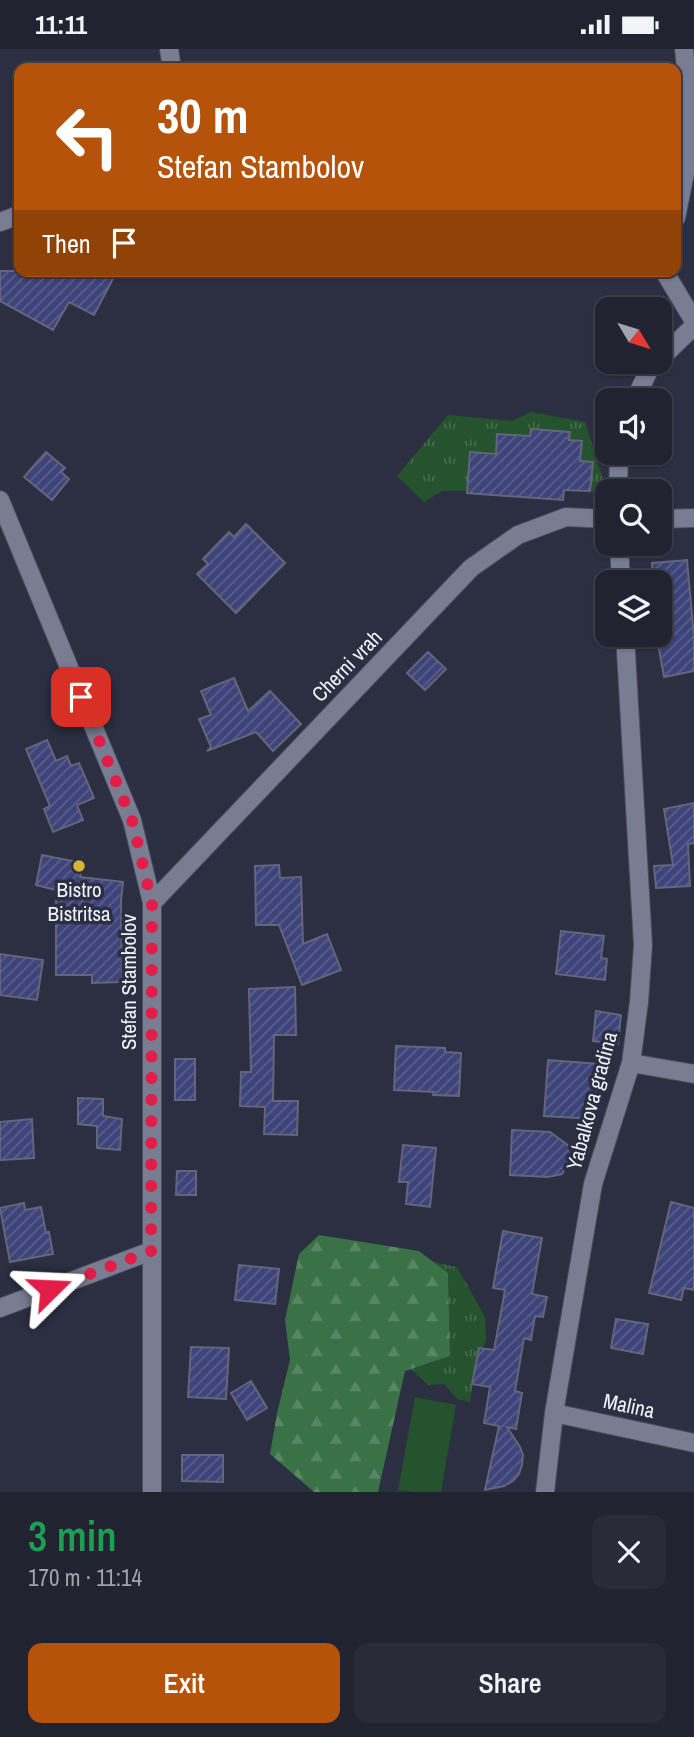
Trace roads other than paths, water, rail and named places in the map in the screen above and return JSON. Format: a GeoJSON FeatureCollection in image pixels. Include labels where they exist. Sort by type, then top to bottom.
{"type":"FeatureCollection","features":[{"type":"Feature","properties":{"kind":"street"},"geometry":{"type":"LineString","coordinates":[[681,193],[688,159],[684,49]]}},
{"type":"Feature","properties":{"kind":"street"},"geometry":{"type":"LineString","coordinates":[[667,277],[694,323],[672,346]]}},
{"type":"Feature","properties":{"kind":"street","name":"Stefan Stambolov"},"geometry":{"type":"LineString","coordinates":[[0,500],[132,820],[152,903],[152,1492]]}},
{"type":"Feature","properties":{"kind":"street","name":"Cherni vrah"},"geometry":{"type":"LineString","coordinates":[[152,903],[471,568],[518,535],[566,517],[595,518]]}},
{"type":"Feature","properties":{"kind":"street"},"geometry":{"type":"LineString","coordinates":[[672,519],[694,518]]}},
{"type":"Feature","properties":{"kind":"street","name":"Yabalkova gradina"},"geometry":{"type":"LineString","coordinates":[[545,1492],[554,1413],[593,1184],[631,1063],[639,1002],[643,945],[626,647]]}},
{"type":"Feature","properties":{"kind":"street"},"geometry":{"type":"LineString","coordinates":[[631,1063],[694,1074]]}},
{"type":"Feature","properties":{"kind":"street"},"geometry":{"type":"LineString","coordinates":[[0,1308],[151,1251]]}},
{"type":"Feature","properties":{"kind":"street","name":"Malina"},"geometry":{"type":"LineString","coordinates":[[554,1413],[694,1443]]}},
{"type":"Feature","properties":{"kind":"place","name":"Bistro Bistritsa"},"geometry":{"type":"Point","coordinates":[79,866]}}]}
